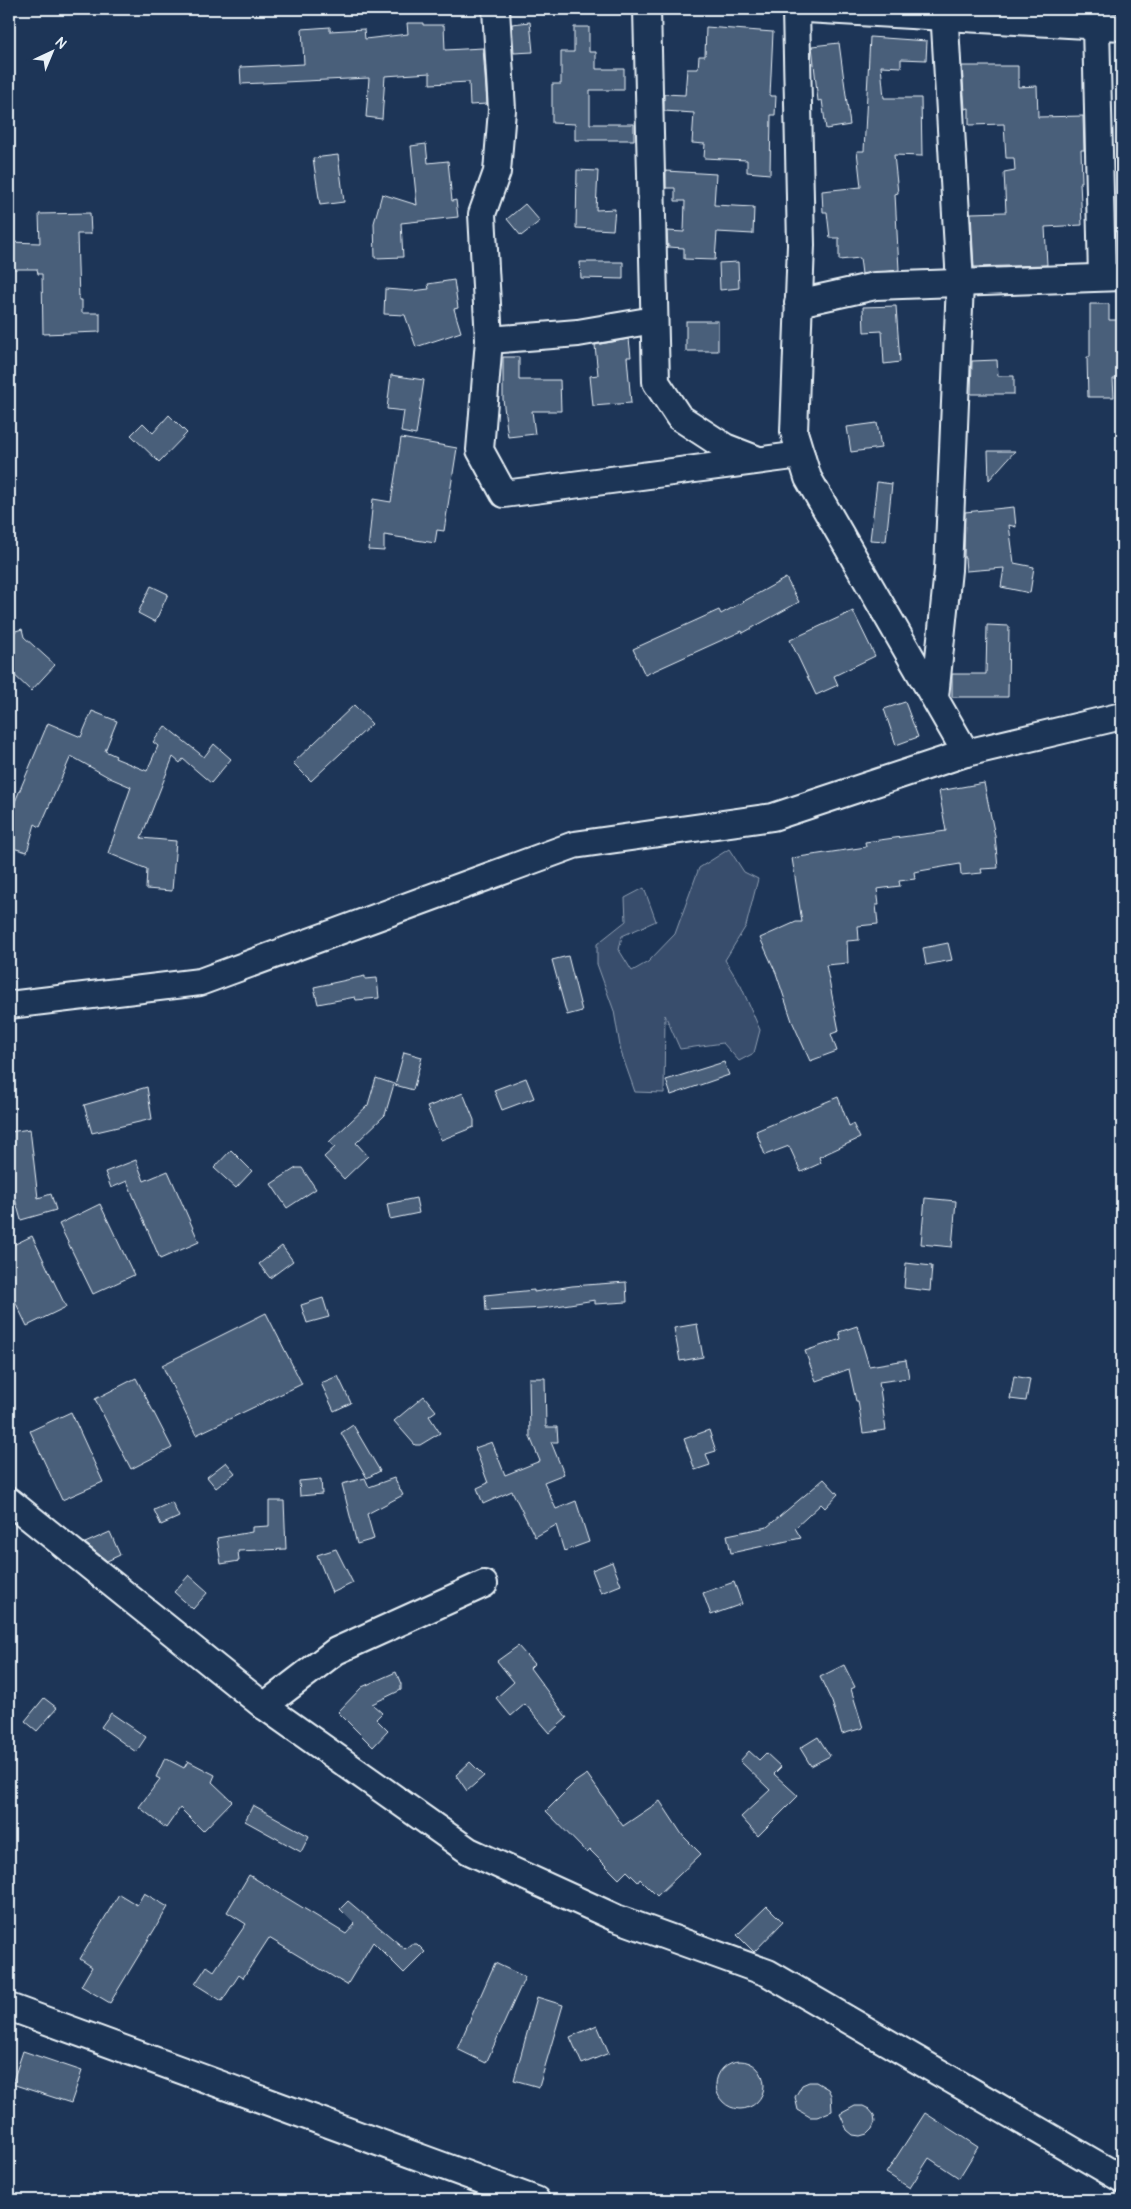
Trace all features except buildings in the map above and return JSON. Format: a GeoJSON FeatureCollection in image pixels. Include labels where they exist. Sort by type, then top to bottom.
{"type":"FeatureCollection","features":[{"type":"Feature","properties":{"kind":"street"},"geometry":{"type":"LineString","coordinates":[[496,9],[502,110],[498,172],[482,214],[489,340],[480,450],[504,494],[801,455]]}},
{"type":"Feature","properties":{"kind":"street"},"geometry":{"type":"LineString","coordinates":[[647,9],[656,382],[679,418],[725,447],[759,460]]}},
{"type":"Feature","properties":{"kind":"street"},"geometry":{"type":"LineString","coordinates":[[796,9],[801,245],[794,432],[808,478],[966,753]]}},
{"type":"Feature","properties":{"kind":"street"},"geometry":{"type":"LineString","coordinates":[[806,9],[944,13],[1122,27]]}},
{"type":"Feature","properties":{"kind":"street"},"geometry":{"type":"LineString","coordinates":[[935,697],[948,570],[960,283],[944,13]]}},
{"type":"Feature","properties":{"kind":"street"},"geometry":{"type":"LineString","coordinates":[[798,303],[875,286],[1112,277],[1096,26]]}},
{"type":"Feature","properties":{"kind":"street"},"geometry":{"type":"LineString","coordinates":[[489,340],[578,333],[654,320]]}},
{"type":"Feature","properties":{"kind":"street"},"geometry":{"type":"LineString","coordinates":[[9,1005],[200,982],[574,845],[773,817],[966,753],[1122,716]]}},
{"type":"Feature","properties":{"kind":"street"},"geometry":{"type":"LineString","coordinates":[[9,1500],[264,1706],[470,1851],[616,1918],[768,1973],[1122,2179]]}},
{"type":"Feature","properties":{"kind":"street"},"geometry":{"type":"LineString","coordinates":[[264,1706],[336,1651],[484,1584]]}},
{"type":"Feature","properties":{"kind":"street"},"geometry":{"type":"LineString","coordinates":[[9,2008],[536,2200]]}},
{"type":"Feature","properties":{"kind":"shaded area"},"geometry":{"type":"Polygon","coordinates":[[[729,849],[744,872],[758,879],[746,926],[725,960],[741,986],[760,1030],[754,1053],[739,1061],[723,1043],[680,1049],[665,1015],[664,1093],[635,1092],[621,1052],[614,1011],[597,964],[597,944],[626,921],[625,898],[644,888],[656,921],[622,936],[619,950],[632,971],[648,962],[675,934],[699,868],[729,849]]]}}]}
